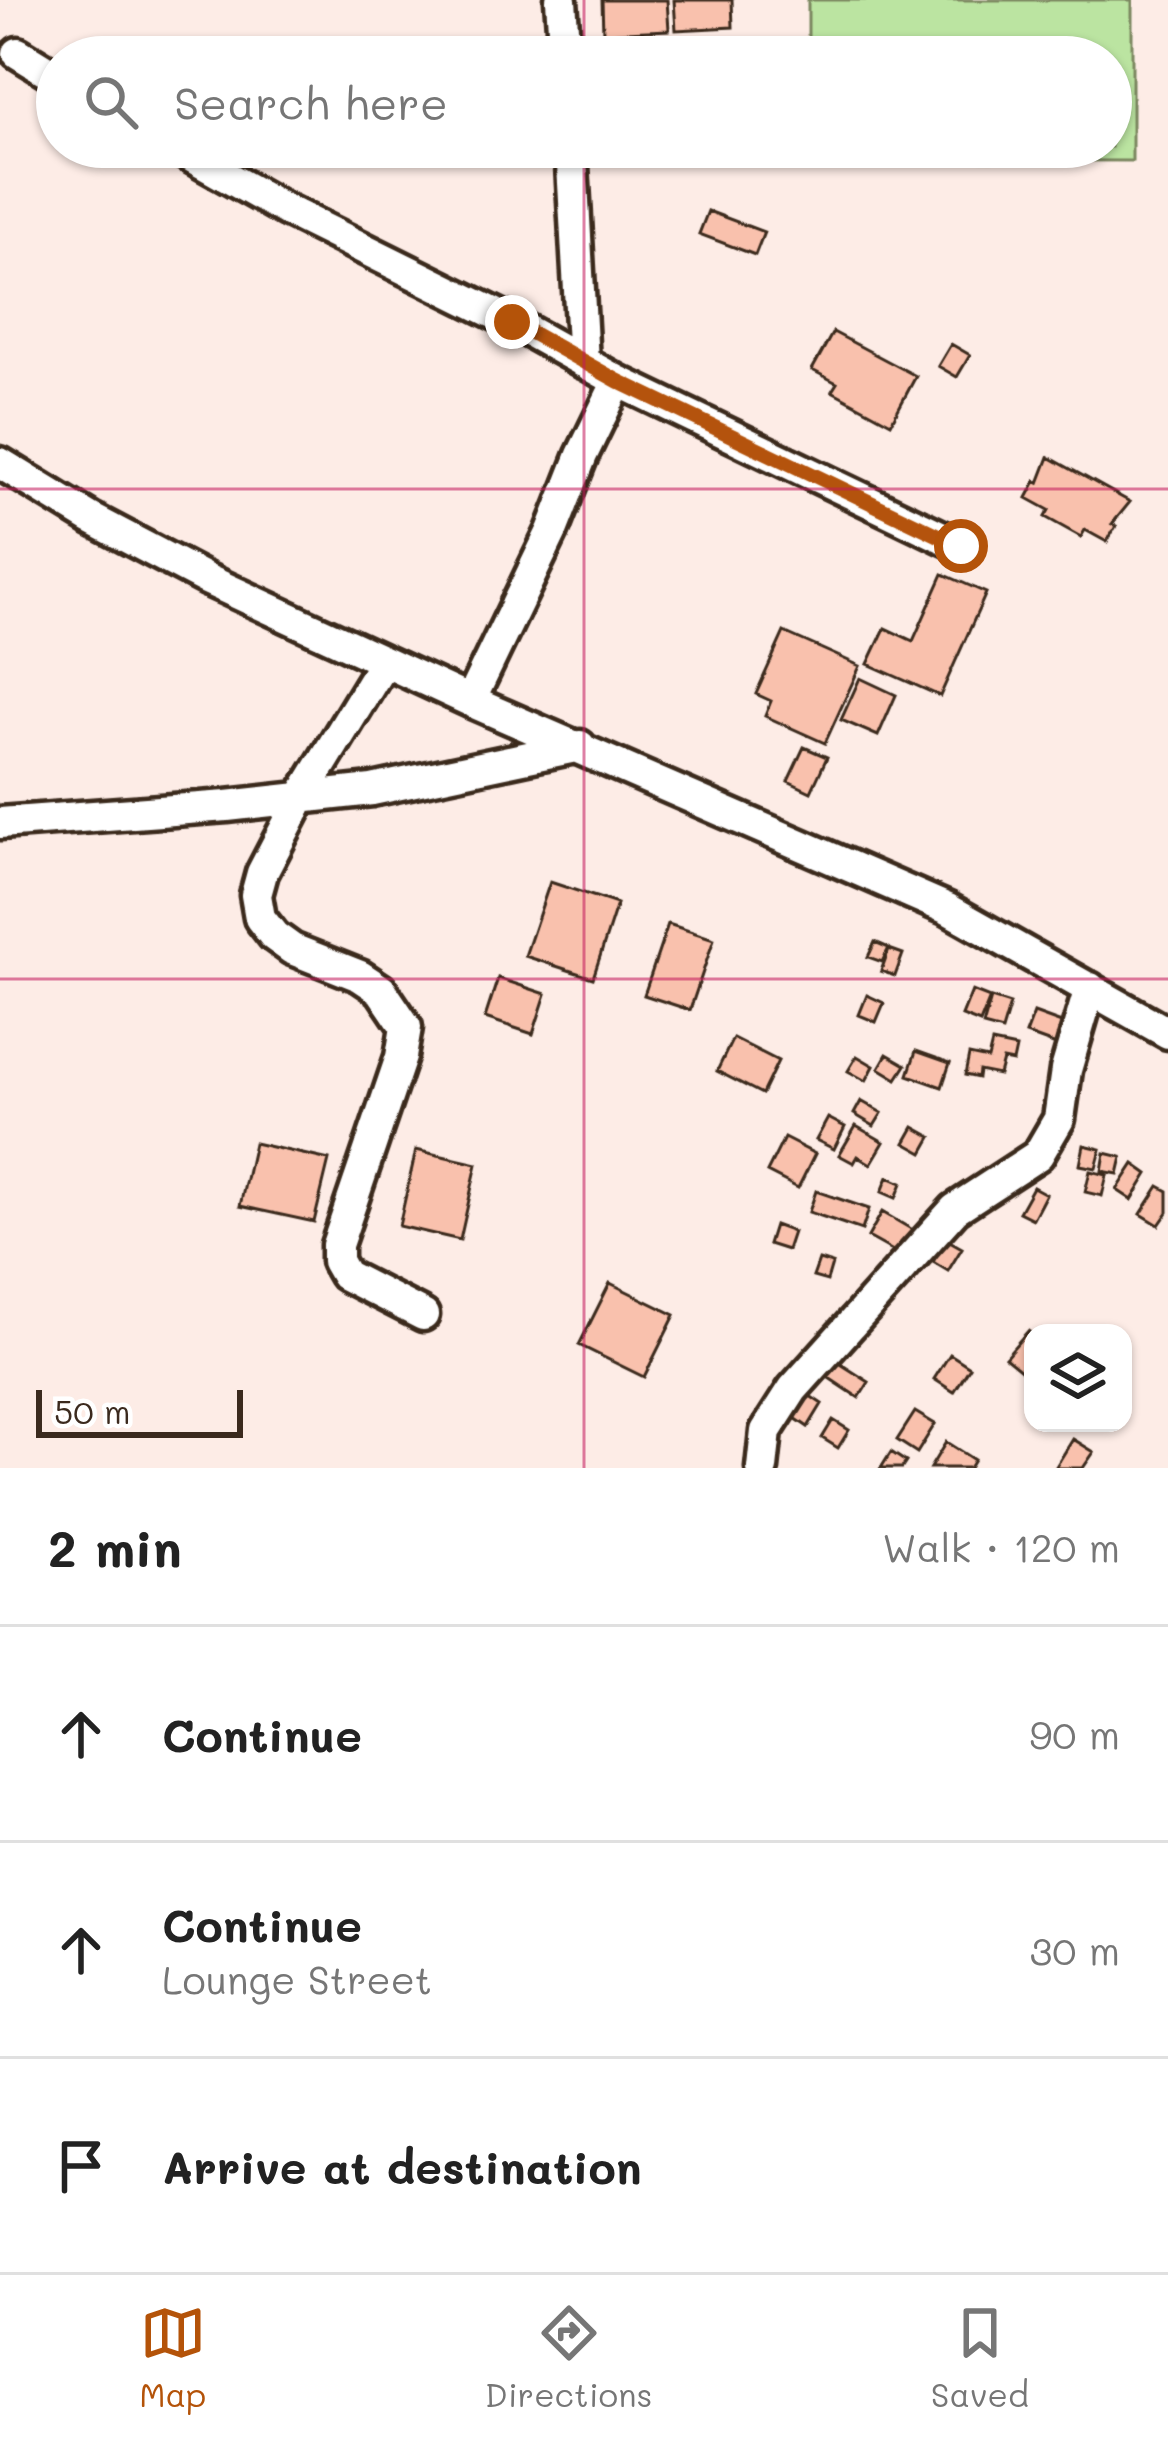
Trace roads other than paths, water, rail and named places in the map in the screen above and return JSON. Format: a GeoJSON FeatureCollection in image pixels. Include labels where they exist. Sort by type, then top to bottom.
{"type":"FeatureCollection","features":[{"type":"Feature","properties":{"kind":"street"},"geometry":{"type":"LineString","coordinates":[[561,0],[564,36]]}},
{"type":"Feature","properties":{"kind":"street"},"geometry":{"type":"LineString","coordinates":[[18,53],[36,64]]}},
{"type":"Feature","properties":{"kind":"street"},"geometry":{"type":"LineString","coordinates":[[211,168],[618,381],[961,546]]}},
{"type":"Feature","properties":{"kind":"street"},"geometry":{"type":"LineString","coordinates":[[572,168],[583,362]]}},
{"type":"Feature","properties":{"kind":"street"},"geometry":{"type":"LineString","coordinates":[[470,701],[618,381]]}},
{"type":"Feature","properties":{"kind":"street"},"geometry":{"type":"LineString","coordinates":[[0,463],[206,580],[470,701],[948,909],[1168,1033]]}},
{"type":"Feature","properties":{"kind":"street"},"geometry":{"type":"LineString","coordinates":[[384,662],[301,798],[262,873],[256,895],[260,918],[274,936],[292,949],[361,976],[381,990],[406,1028],[401,1057],[338,1244],[337,1261],[345,1275],[423,1315]]}},
{"type":"Feature","properties":{"kind":"street"},"geometry":{"type":"LineString","coordinates":[[0,823],[372,790],[580,746]]}},
{"type":"Feature","properties":{"kind":"street"},"geometry":{"type":"LineString","coordinates":[[762,1468],[766,1431],[793,1389],[955,1209],[1038,1155],[1059,1119],[1066,1070],[1090,988]]}}]}
